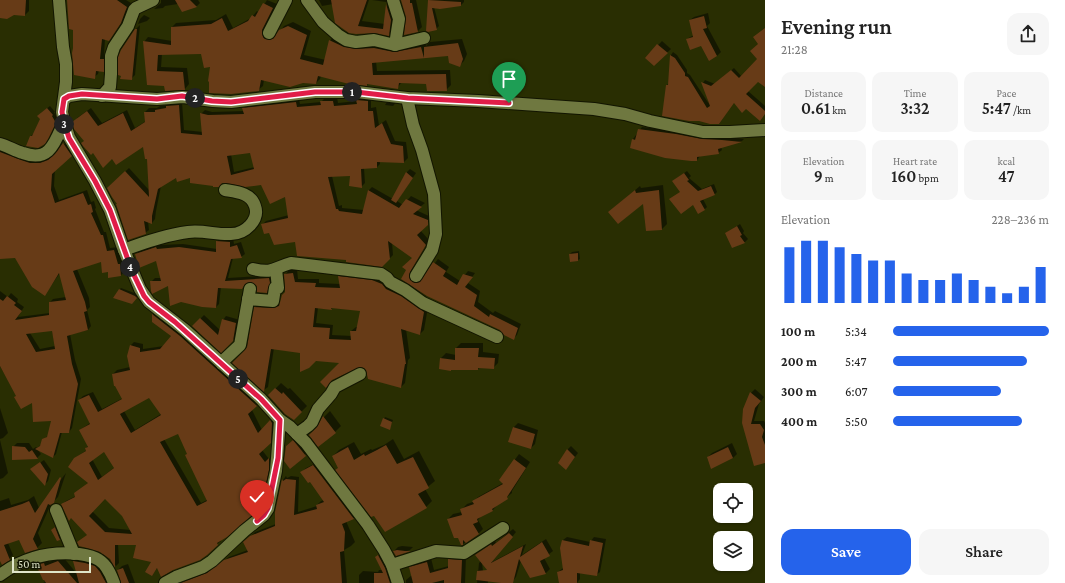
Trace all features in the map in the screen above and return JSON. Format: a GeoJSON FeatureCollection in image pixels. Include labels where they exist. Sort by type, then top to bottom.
{"type":"FeatureCollection","features":[{"type":"Feature","properties":{"kind":"street"},"geometry":{"type":"LineString","coordinates":[[59,0],[63,48],[66,64],[66,82],[62,112],[64,122],[69,138],[95,181],[110,210],[140,289],[149,302],[225,360],[280,420],[306,442],[368,525],[392,565],[398,583]]}},
{"type":"Feature","properties":{"kind":"street"},"geometry":{"type":"LineString","coordinates":[[102,96],[110,87],[111,56],[114,47],[128,26],[134,10],[153,0]]}},
{"type":"Feature","properties":{"kind":"street"},"geometry":{"type":"LineString","coordinates":[[269,33],[286,0]]}},
{"type":"Feature","properties":{"kind":"street"},"geometry":{"type":"LineString","coordinates":[[307,0],[323,22],[346,40],[356,42],[374,40],[395,45],[424,38]]}},
{"type":"Feature","properties":{"kind":"street"},"geometry":{"type":"LineString","coordinates":[[393,0],[399,19],[395,45]]}},
{"type":"Feature","properties":{"kind":"street"},"geometry":{"type":"LineString","coordinates":[[64,99],[69,96],[82,94],[157,99],[182,96],[212,101],[231,102],[315,92],[356,92],[408,98],[594,109],[626,114],[650,121],[703,132],[765,130]]}},
{"type":"Feature","properties":{"kind":"street"},"geometry":{"type":"LineString","coordinates":[[408,98],[411,121],[422,150],[434,194],[436,234],[432,250],[416,276]]}},
{"type":"Feature","properties":{"kind":"street"},"geometry":{"type":"LineString","coordinates":[[0,144],[34,156],[47,153],[53,147],[64,122]]}},
{"type":"Feature","properties":{"kind":"street"},"geometry":{"type":"LineString","coordinates":[[124,250],[155,239],[190,232],[232,234],[240,232],[253,223],[257,211],[255,204],[250,197],[241,193],[225,190]]}},
{"type":"Feature","properties":{"kind":"street"},"geometry":{"type":"LineString","coordinates":[[253,270],[272,272],[280,266],[291,264],[381,274],[390,282],[405,290],[423,303],[497,336]]}},
{"type":"Feature","properties":{"kind":"street"},"geometry":{"type":"LineString","coordinates":[[225,360],[240,345],[249,294],[273,301],[274,288],[278,288],[276,269]]}},
{"type":"Feature","properties":{"kind":"street"},"geometry":{"type":"LineString","coordinates":[[297,434],[312,422],[316,413],[335,388],[360,374]]}},
{"type":"Feature","properties":{"kind":"street"},"geometry":{"type":"LineString","coordinates":[[165,583],[176,577],[203,568],[264,515],[268,508],[276,471],[280,420]]}},
{"type":"Feature","properties":{"kind":"street"},"geometry":{"type":"LineString","coordinates":[[56,510],[74,554]]}},
{"type":"Feature","properties":{"kind":"street"},"geometry":{"type":"LineString","coordinates":[[392,565],[436,551],[464,553],[503,528]]}},
{"type":"Feature","properties":{"kind":"street"},"geometry":{"type":"LineString","coordinates":[[0,575],[13,566],[31,558],[49,554],[74,554],[99,559],[110,572],[114,583]]}},
{"type":"Feature","properties":{"kind":"building"},"geometry":{"type":"Polygon","coordinates":[[[0,0],[26,0],[25,16],[14,15],[7,19],[0,18],[0,0]]]}},
{"type":"Feature","properties":{"kind":"building"},"geometry":{"type":"Polygon","coordinates":[[[67,0],[117,0],[127,7],[121,23],[109,41],[102,39],[100,59],[104,59],[104,72],[96,71],[95,79],[74,75],[72,53],[73,30],[69,29],[67,0]]]}},
{"type":"Feature","properties":{"kind":"building"},"geometry":{"type":"Polygon","coordinates":[[[175,0],[190,0],[197,7],[182,12],[175,0]]]}},
{"type":"Feature","properties":{"kind":"building"},"geometry":{"type":"Polygon","coordinates":[[[331,0],[367,0],[358,26],[383,29],[386,4],[391,20],[389,36],[375,33],[349,33],[335,23],[331,0]]]}},
{"type":"Feature","properties":{"kind":"building"},"geometry":{"type":"Polygon","coordinates":[[[401,0],[410,0],[410,3],[412,3],[418,32],[404,35],[406,17],[401,0]]]}},
{"type":"Feature","properties":{"kind":"building"},"geometry":{"type":"Polygon","coordinates":[[[428,0],[461,2],[461,6],[440,9],[432,8],[437,30],[428,32],[426,31],[428,0]]]}},
{"type":"Feature","properties":{"kind":"building"},"geometry":{"type":"Polygon","coordinates":[[[263,3],[273,8],[262,30],[263,37],[265,39],[273,39],[279,30],[288,26],[307,35],[300,59],[323,65],[329,40],[344,47],[355,49],[374,48],[394,52],[421,47],[424,58],[424,47],[458,43],[463,59],[460,67],[449,63],[448,56],[372,63],[373,75],[446,74],[447,91],[427,91],[426,84],[399,83],[398,89],[367,84],[367,86],[349,84],[318,76],[316,84],[303,83],[290,87],[261,80],[259,91],[231,94],[209,93],[208,81],[210,67],[204,68],[201,54],[158,55],[157,71],[183,72],[185,90],[165,91],[164,86],[147,85],[143,41],[171,45],[171,27],[211,24],[222,18],[228,31],[248,21],[252,15],[255,17],[263,3]]]}},
{"type":"Feature","properties":{"kind":"building"},"geometry":{"type":"Polygon","coordinates":[[[704,16],[707,28],[703,29],[717,56],[709,61],[701,46],[690,50],[686,39],[693,37],[689,20],[704,16]]]}},
{"type":"Feature","properties":{"kind":"building"},"geometry":{"type":"Polygon","coordinates":[[[765,28],[765,87],[758,82],[746,94],[765,111],[765,114],[760,121],[746,109],[742,113],[734,103],[719,124],[710,124],[662,116],[666,85],[668,85],[670,55],[675,58],[685,73],[685,76],[688,77],[707,108],[710,106],[701,82],[711,86],[731,70],[739,78],[757,59],[750,51],[758,44],[753,37],[765,28]]]}},
{"type":"Feature","properties":{"kind":"building"},"geometry":{"type":"Polygon","coordinates":[[[135,29],[137,29],[132,80],[120,79],[121,76],[118,75],[118,57],[135,29]]]}},
{"type":"Feature","properties":{"kind":"building"},"geometry":{"type":"Polygon","coordinates":[[[657,44],[668,53],[654,66],[645,58],[657,44]]]}},
{"type":"Feature","properties":{"kind":"building"},"geometry":{"type":"Polygon","coordinates":[[[356,100],[368,101],[368,111],[373,111],[375,128],[382,123],[391,144],[403,146],[404,163],[377,162],[377,168],[361,169],[362,188],[349,186],[350,176],[328,177],[336,209],[339,211],[362,214],[368,190],[399,208],[406,199],[422,207],[413,214],[428,220],[428,225],[417,235],[426,245],[410,272],[410,280],[415,283],[420,282],[433,262],[446,271],[443,276],[457,285],[463,274],[473,277],[465,287],[477,295],[474,306],[489,317],[490,314],[518,328],[514,340],[504,335],[500,330],[427,296],[401,279],[406,270],[402,267],[412,258],[388,241],[390,259],[382,267],[346,262],[346,260],[297,256],[295,242],[274,245],[269,233],[264,234],[261,224],[288,218],[285,197],[270,204],[261,185],[245,187],[222,183],[219,187],[213,187],[190,183],[190,178],[177,182],[176,178],[158,189],[152,216],[152,224],[144,221],[146,234],[128,240],[117,204],[107,188],[125,171],[149,197],[147,159],[145,159],[143,147],[116,165],[112,159],[103,168],[93,153],[91,155],[83,146],[81,143],[84,141],[74,129],[72,122],[87,111],[98,126],[123,113],[131,131],[145,122],[144,112],[155,112],[155,110],[166,108],[166,106],[179,105],[181,133],[202,135],[200,113],[208,115],[244,114],[242,108],[296,102],[297,107],[321,105],[320,101],[333,101],[334,106],[357,104],[356,100]],[[250,153],[227,156],[231,175],[254,169],[250,153]]]}},
{"type":"Feature","properties":{"kind":"building"},"geometry":{"type":"Polygon","coordinates":[[[47,108],[53,115],[52,116],[56,123],[48,139],[45,144],[38,148],[26,146],[40,119],[37,116],[47,108]]]}},
{"type":"Feature","properties":{"kind":"building"},"geometry":{"type":"Polygon","coordinates":[[[638,129],[702,139],[742,142],[718,149],[719,154],[697,157],[697,161],[665,158],[630,148],[632,139],[635,140],[638,129]]]}},
{"type":"Feature","properties":{"kind":"building"},"geometry":{"type":"Polygon","coordinates":[[[63,143],[72,156],[52,174],[51,190],[55,203],[83,193],[88,205],[91,204],[93,212],[91,213],[101,235],[103,235],[107,251],[114,250],[118,264],[120,264],[121,276],[108,278],[108,272],[102,273],[101,262],[73,271],[85,302],[87,311],[84,312],[88,330],[67,336],[72,364],[78,384],[69,433],[60,433],[53,458],[35,449],[40,446],[42,439],[47,437],[51,421],[33,422],[32,403],[21,409],[14,397],[16,396],[0,366],[0,299],[3,301],[7,296],[16,303],[14,305],[22,311],[15,320],[49,315],[49,302],[66,300],[59,273],[45,296],[32,287],[15,258],[0,259],[0,152],[30,163],[40,163],[48,160],[55,154],[63,143]],[[52,331],[26,334],[36,352],[55,349],[52,331]]]}},
{"type":"Feature","properties":{"kind":"building"},"geometry":{"type":"Polygon","coordinates":[[[406,172],[413,178],[396,203],[391,200],[406,172]]]}},
{"type":"Feature","properties":{"kind":"building"},"geometry":{"type":"Polygon","coordinates":[[[684,173],[689,180],[687,181],[698,191],[711,186],[715,195],[700,201],[705,210],[698,214],[693,205],[681,214],[669,199],[680,192],[672,181],[684,173]]]}},
{"type":"Feature","properties":{"kind":"building"},"geometry":{"type":"Polygon","coordinates":[[[635,190],[636,193],[659,190],[662,230],[646,231],[643,204],[618,224],[608,212],[635,190]]]}},
{"type":"Feature","properties":{"kind":"building"},"geometry":{"type":"Polygon","coordinates":[[[737,226],[742,235],[740,236],[745,243],[732,248],[725,233],[737,226]]]}},
{"type":"Feature","properties":{"kind":"building"},"geometry":{"type":"Polygon","coordinates":[[[216,241],[230,242],[230,247],[237,245],[242,258],[231,259],[225,281],[269,278],[270,283],[267,293],[257,292],[257,286],[251,282],[245,284],[242,289],[218,288],[216,308],[202,307],[181,302],[170,306],[168,286],[152,294],[150,281],[161,281],[156,261],[139,268],[135,254],[156,247],[157,249],[179,247],[216,252],[216,241]]]}},
{"type":"Feature","properties":{"kind":"building"},"geometry":{"type":"Polygon","coordinates":[[[578,253],[578,261],[570,262],[569,254],[578,253]]]}},
{"type":"Feature","properties":{"kind":"building"},"geometry":{"type":"Polygon","coordinates":[[[293,273],[295,282],[316,283],[315,287],[340,288],[338,276],[372,280],[382,284],[386,289],[401,296],[424,312],[420,335],[401,329],[406,364],[401,388],[368,379],[366,370],[360,367],[332,380],[326,388],[320,382],[339,363],[316,361],[309,368],[300,372],[300,353],[271,349],[264,392],[232,363],[247,347],[254,307],[272,308],[279,306],[282,295],[285,292],[284,274],[293,273]],[[315,308],[313,327],[330,328],[329,339],[351,340],[350,331],[356,331],[360,311],[331,308],[332,310],[315,308]]]}},
{"type":"Feature","properties":{"kind":"building"},"geometry":{"type":"Polygon","coordinates":[[[119,289],[137,298],[132,304],[113,298],[119,289]]]}},
{"type":"Feature","properties":{"kind":"building"},"geometry":{"type":"Polygon","coordinates":[[[152,314],[180,336],[257,406],[248,414],[258,433],[270,420],[272,423],[271,443],[259,454],[265,462],[269,458],[269,470],[261,506],[227,537],[217,543],[218,545],[200,560],[173,570],[161,577],[157,568],[152,576],[145,572],[151,562],[133,558],[136,545],[115,545],[115,568],[110,559],[100,552],[79,546],[77,542],[87,535],[71,518],[69,521],[61,504],[75,497],[74,493],[88,483],[68,467],[74,458],[86,451],[85,448],[88,447],[79,430],[90,424],[78,400],[89,395],[98,412],[122,399],[114,386],[112,374],[130,370],[127,356],[130,345],[140,348],[140,352],[160,349],[171,336],[152,322],[152,314]],[[149,398],[120,414],[131,433],[161,415],[149,398]],[[178,434],[160,442],[197,506],[207,501],[185,455],[187,454],[178,434]],[[104,452],[89,463],[98,480],[114,468],[104,452]],[[105,499],[89,516],[105,532],[132,534],[122,516],[105,499]]]}},
{"type":"Feature","properties":{"kind":"building"},"geometry":{"type":"Polygon","coordinates":[[[200,318],[218,335],[222,319],[236,323],[233,341],[221,353],[192,326],[200,318]]]}},
{"type":"Feature","properties":{"kind":"building"},"geometry":{"type":"Polygon","coordinates":[[[455,348],[479,348],[478,357],[495,358],[494,369],[478,368],[478,370],[451,371],[439,369],[440,358],[455,360],[455,348]]]}},
{"type":"Feature","properties":{"kind":"building"},"geometry":{"type":"Polygon","coordinates":[[[275,388],[282,394],[283,392],[302,412],[294,420],[285,414],[268,395],[275,388]]]}},
{"type":"Feature","properties":{"kind":"building"},"geometry":{"type":"Polygon","coordinates":[[[750,392],[761,401],[755,408],[751,424],[760,424],[764,430],[762,437],[765,445],[765,463],[754,466],[742,423],[743,409],[750,392]]]}},
{"type":"Feature","properties":{"kind":"building"},"geometry":{"type":"Polygon","coordinates":[[[323,416],[336,433],[318,447],[309,435],[317,427],[323,416]]]}},
{"type":"Feature","properties":{"kind":"building"},"geometry":{"type":"Polygon","coordinates":[[[383,418],[392,422],[390,430],[380,426],[383,418]]]}},
{"type":"Feature","properties":{"kind":"building"},"geometry":{"type":"Polygon","coordinates":[[[513,427],[535,434],[531,449],[508,442],[513,427]]]}},
{"type":"Feature","properties":{"kind":"building"},"geometry":{"type":"Polygon","coordinates":[[[293,440],[306,456],[290,469],[284,461],[286,446],[293,440]]]}},
{"type":"Feature","properties":{"kind":"building"},"geometry":{"type":"Polygon","coordinates":[[[386,445],[397,464],[413,457],[429,488],[418,494],[427,508],[385,532],[374,516],[371,517],[335,470],[338,468],[332,456],[348,447],[354,460],[386,445]]]}},
{"type":"Feature","properties":{"kind":"building"},"geometry":{"type":"Polygon","coordinates":[[[12,446],[25,447],[29,452],[32,450],[38,459],[12,460],[12,446]]]}},
{"type":"Feature","properties":{"kind":"building"},"geometry":{"type":"Polygon","coordinates":[[[728,447],[733,458],[711,469],[707,457],[728,447]]]}},
{"type":"Feature","properties":{"kind":"building"},"geometry":{"type":"Polygon","coordinates":[[[567,449],[575,457],[566,470],[558,463],[567,449]]]}},
{"type":"Feature","properties":{"kind":"building"},"geometry":{"type":"Polygon","coordinates":[[[514,459],[526,468],[507,497],[508,499],[492,509],[493,511],[477,519],[478,522],[473,524],[479,534],[466,543],[463,540],[463,545],[461,545],[458,538],[454,538],[447,519],[462,515],[460,509],[474,504],[472,501],[503,484],[499,480],[514,459]]]}},
{"type":"Feature","properties":{"kind":"building"},"geometry":{"type":"Polygon","coordinates":[[[40,462],[48,474],[45,486],[30,469],[40,462]]]}},
{"type":"Feature","properties":{"kind":"building"},"geometry":{"type":"Polygon","coordinates":[[[313,465],[354,519],[342,524],[345,532],[344,551],[340,552],[342,583],[181,583],[207,573],[224,560],[248,552],[243,542],[250,536],[275,526],[275,512],[282,479],[283,481],[286,479],[296,480],[294,515],[317,509],[316,505],[324,502],[310,482],[308,483],[300,472],[313,465]]]}},
{"type":"Feature","properties":{"kind":"building"},"geometry":{"type":"Polygon","coordinates":[[[60,477],[54,503],[50,505],[48,504],[33,539],[38,549],[25,553],[19,540],[4,545],[10,560],[2,565],[0,561],[0,511],[29,501],[35,513],[60,477]]]}},
{"type":"Feature","properties":{"kind":"building"},"geometry":{"type":"Polygon","coordinates":[[[55,527],[60,540],[57,541],[51,530],[55,527]]]}},
{"type":"Feature","properties":{"kind":"building"},"geometry":{"type":"Polygon","coordinates":[[[509,533],[513,537],[491,563],[523,546],[520,557],[542,542],[550,556],[540,561],[546,574],[530,578],[519,559],[513,583],[476,580],[477,571],[487,570],[475,555],[491,544],[492,546],[509,533]]]}},
{"type":"Feature","properties":{"kind":"building"},"geometry":{"type":"Polygon","coordinates":[[[562,540],[589,546],[590,540],[603,543],[597,576],[577,573],[577,583],[559,583],[557,572],[563,570],[560,548],[562,540]]]}},
{"type":"Feature","properties":{"kind":"building"},"geometry":{"type":"Polygon","coordinates":[[[393,551],[411,551],[396,556],[393,551]]]}},
{"type":"Feature","properties":{"kind":"building"},"geometry":{"type":"Polygon","coordinates":[[[378,555],[385,568],[390,583],[374,583],[374,573],[383,573],[375,557],[378,555]]]}},
{"type":"Feature","properties":{"kind":"building"},"geometry":{"type":"Polygon","coordinates":[[[448,559],[462,560],[461,583],[444,583],[444,580],[432,583],[413,583],[409,567],[427,562],[430,573],[448,568],[448,559]]]}},
{"type":"Feature","properties":{"kind":"building"},"geometry":{"type":"Polygon","coordinates":[[[58,561],[77,583],[46,583],[43,580],[36,565],[44,563],[45,566],[58,561]]]}},
{"type":"Feature","properties":{"kind":"building"},"geometry":{"type":"Polygon","coordinates":[[[73,561],[95,566],[106,583],[79,583],[73,561]]]}},
{"type":"Feature","properties":{"kind":"building"},"geometry":{"type":"Polygon","coordinates":[[[123,568],[129,583],[121,583],[117,570],[123,568]]]}},
{"type":"Feature","properties":{"kind":"route"},"geometry":{"type":"LineString","coordinates":[[257,521],[264,515],[268,508],[278,458],[280,420],[261,399],[185,330],[149,302],[144,296],[122,246],[110,210],[95,181],[69,138],[62,112],[64,99],[69,96],[82,94],[157,99],[182,96],[212,101],[231,102],[315,92],[356,92],[408,98],[509,103]]}}]}
